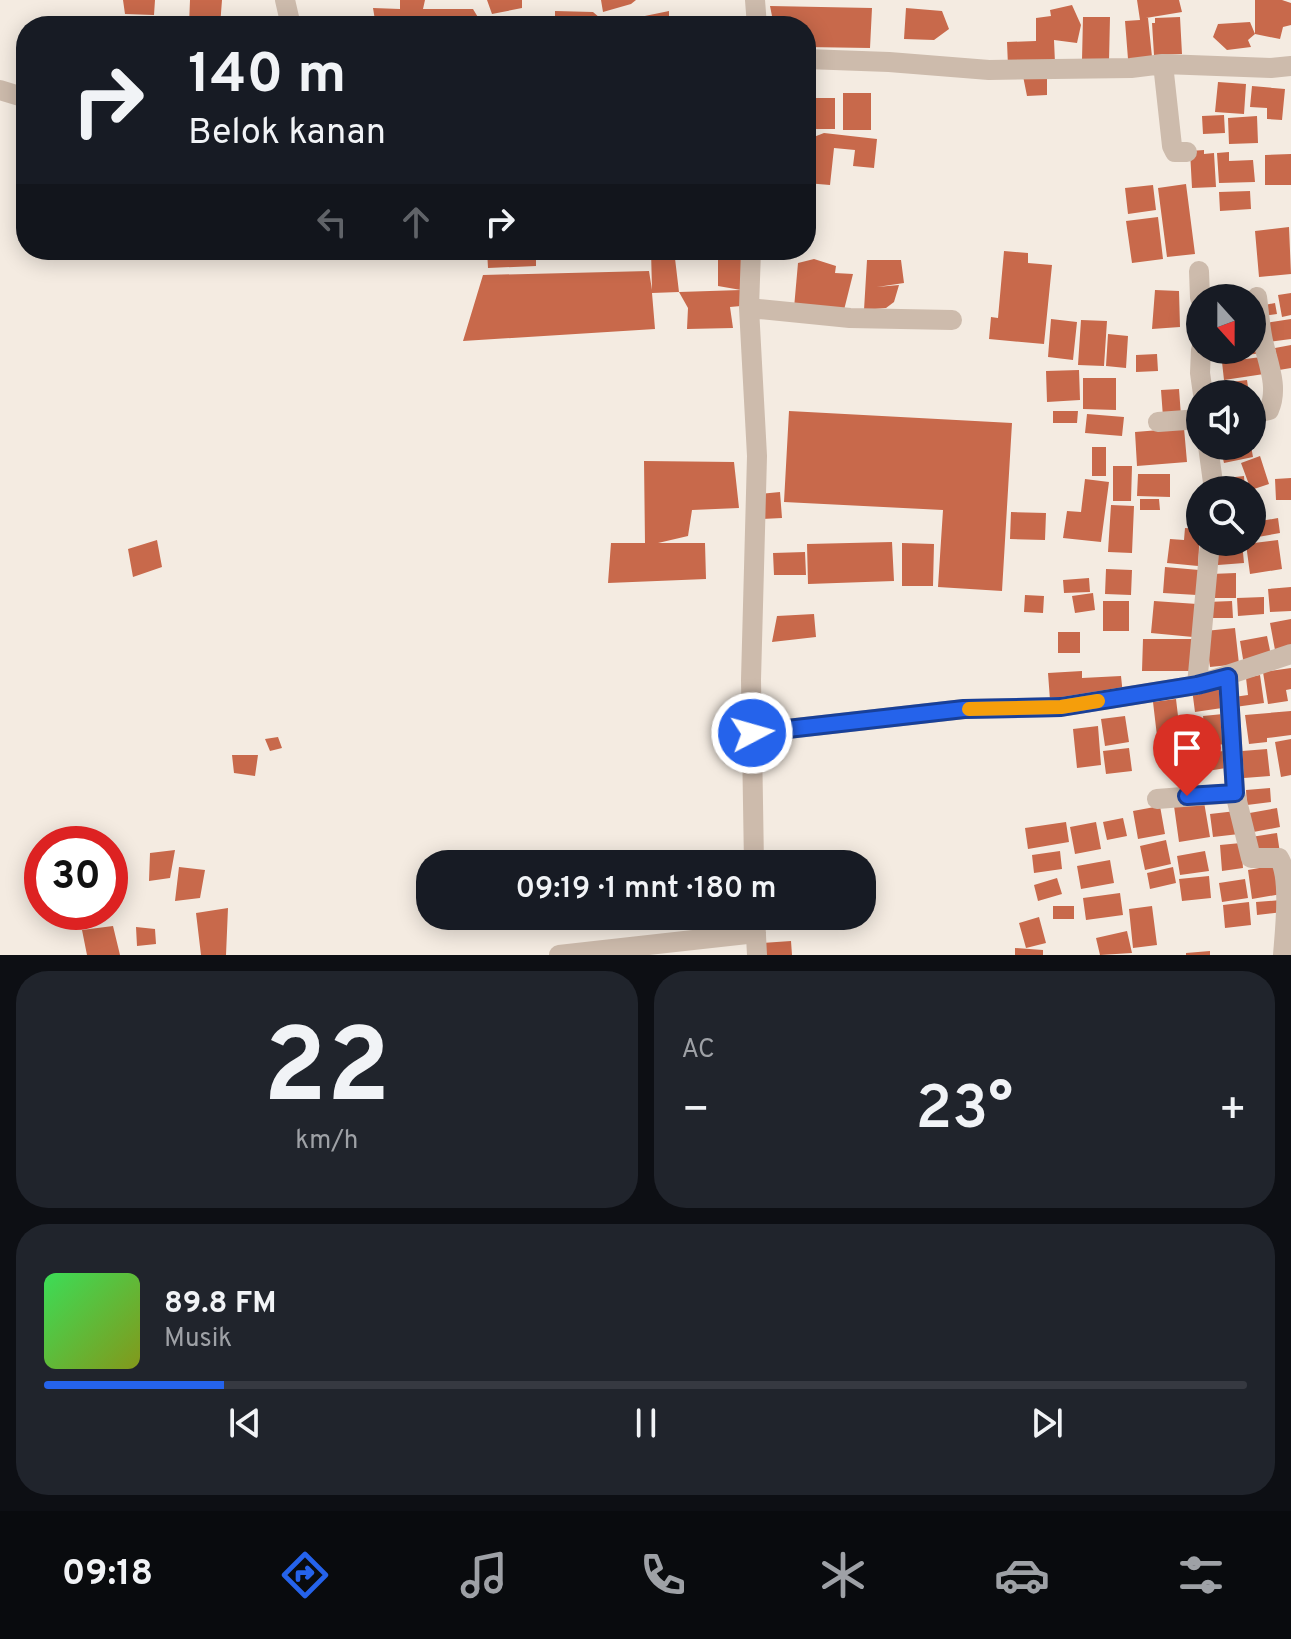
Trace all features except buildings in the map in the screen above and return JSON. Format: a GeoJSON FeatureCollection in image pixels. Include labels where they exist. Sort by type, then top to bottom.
{"type":"FeatureCollection","features":[{"type":"Feature","properties":{"kind":"street"},"geometry":{"type":"LineString","coordinates":[[816,59],[989,70],[1131,68],[1163,64],[1291,66]]}},
{"type":"Feature","properties":{"kind":"street"},"geometry":{"type":"LineString","coordinates":[[1163,64],[1172,146],[1175,152],[1187,152]]}},
{"type":"Feature","properties":{"kind":"street"},"geometry":{"type":"LineString","coordinates":[[751,260],[749,308],[757,456],[752,733],[754,850]]}},
{"type":"Feature","properties":{"kind":"street"},"geometry":{"type":"LineString","coordinates":[[1199,271],[1199,284]]}},
{"type":"Feature","properties":{"kind":"street"},"geometry":{"type":"LineString","coordinates":[[749,308],[850,318],[952,320]]}},
{"type":"Feature","properties":{"kind":"street"},"geometry":{"type":"LineString","coordinates":[[1266,351],[1271,367],[1273,401],[1266,411]]}},
{"type":"Feature","properties":{"kind":"street"},"geometry":{"type":"LineString","coordinates":[[1158,422],[1186,420]]}},
{"type":"Feature","properties":{"kind":"street"},"geometry":{"type":"LineString","coordinates":[[1197,685],[1209,556]]}},
{"type":"Feature","properties":{"kind":"street"},"geometry":{"type":"LineString","coordinates":[[752,733],[964,709],[1061,707],[1197,685],[1291,654]]}},
{"type":"Feature","properties":{"kind":"street"},"geometry":{"type":"LineString","coordinates":[[1228,677],[1235,793],[1251,858],[1279,858],[1286,867],[1290,905],[1283,955]]}},
{"type":"Feature","properties":{"kind":"street"},"geometry":{"type":"LineString","coordinates":[[1157,799],[1235,793]]}},
{"type":"Feature","properties":{"kind":"street"},"geometry":{"type":"LineString","coordinates":[[559,955],[718,930]]}},
{"type":"Feature","properties":{"kind":"street"},"geometry":{"type":"LineString","coordinates":[[756,930],[757,955]]}},
{"type":"Feature","properties":{"kind":"slow traffic"},"geometry":{"type":"LineString","coordinates":[[969,709],[1061,707],[1098,701]]}},
{"type":"Feature","properties":{"kind":"route"},"geometry":{"type":"LineString","coordinates":[[752,733],[964,709],[1061,707],[1228,677],[1235,793],[1187,796]]}}]}
